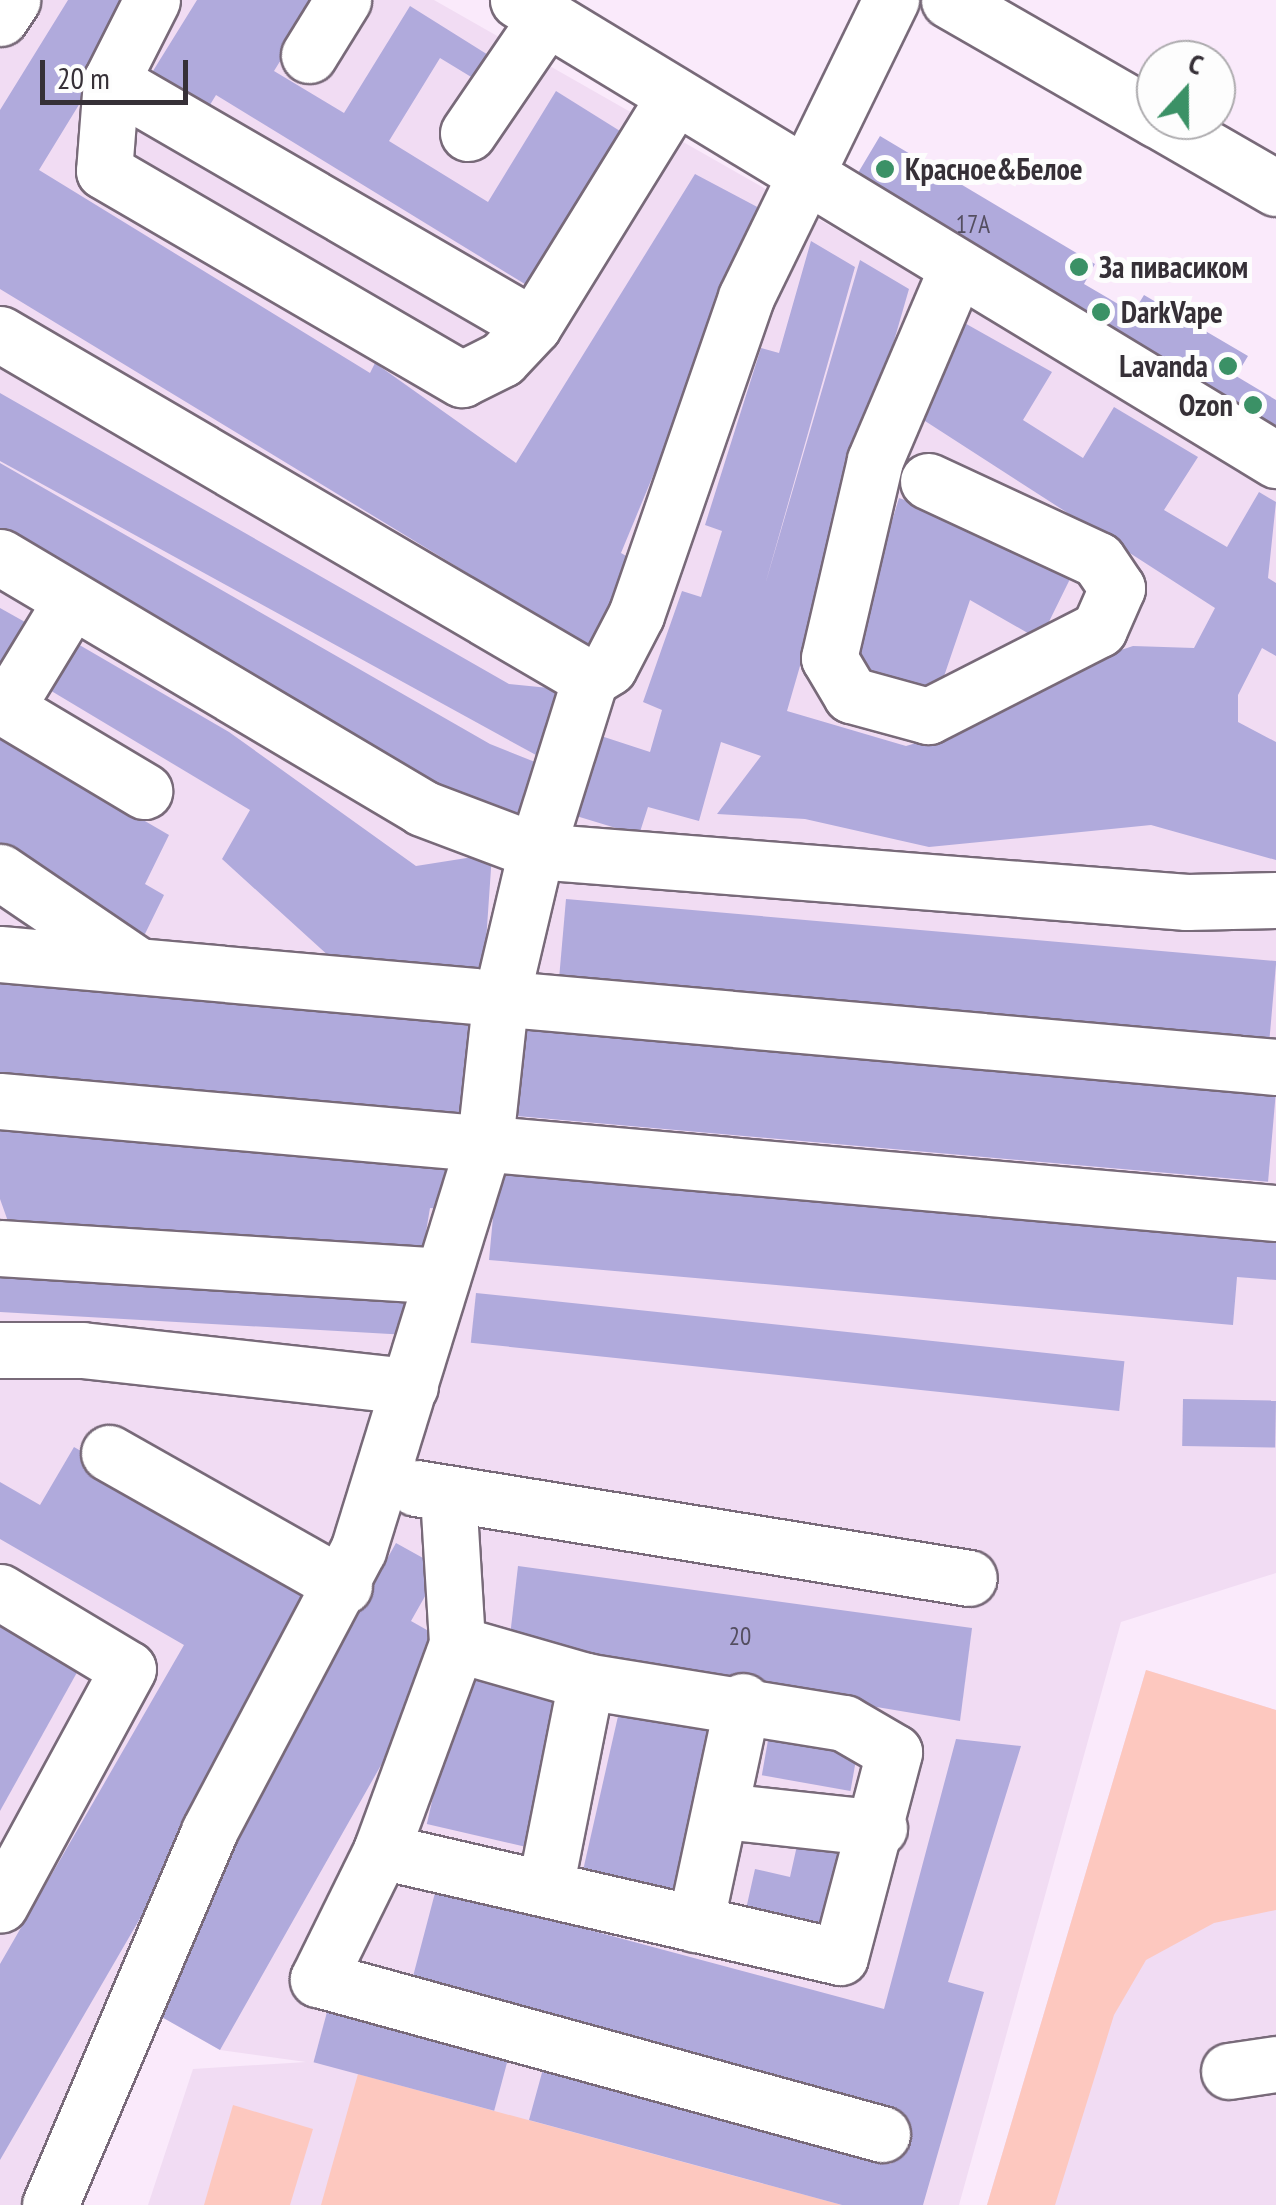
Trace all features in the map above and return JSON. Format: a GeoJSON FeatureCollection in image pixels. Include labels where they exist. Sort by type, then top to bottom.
{"type":"FeatureCollection","features":[{"type":"Feature","properties":{"kind":"main road"},"geometry":{"type":"LineString","coordinates":[[0,18],[12,0]]}},
{"type":"Feature","properties":{"kind":"main road"},"geometry":{"type":"LineString","coordinates":[[152,0],[110,81],[104,171],[462,380],[502,359],[533,326],[674,96]]}},
{"type":"Feature","properties":{"kind":"main road"},"geometry":{"type":"LineString","coordinates":[[309,54],[343,0]]}},
{"type":"Feature","properties":{"kind":"main road"},"geometry":{"type":"LineString","coordinates":[[50,2205],[209,1832],[344,1586],[485,1140],[500,1003],[536,851],[590,678],[609,666],[636,615],[746,297],[800,174],[891,0]]}},
{"type":"Feature","properties":{"kind":"main road"},"geometry":{"type":"LineString","coordinates":[[949,0],[1136,107]]}},
{"type":"Feature","properties":{"kind":"main road"},"geometry":{"type":"LineString","coordinates":[[468,133],[533,9],[956,270],[1276,460]]}},
{"type":"Feature","properties":{"kind":"main road"},"geometry":{"type":"LineString","coordinates":[[110,81],[533,326]]}},
{"type":"Feature","properties":{"kind":"main road"},"geometry":{"type":"LineString","coordinates":[[1193,140],[1276,188]]}},
{"type":"Feature","properties":{"kind":"main road"},"geometry":{"type":"LineString","coordinates":[[928,481],[1079,548],[1114,574],[1118,588],[1099,629],[928,716],[852,695],[830,658],[875,460],[956,270]]}},
{"type":"Feature","properties":{"kind":"main road"},"geometry":{"type":"LineString","coordinates":[[0,334],[590,678]]}},
{"type":"Feature","properties":{"kind":"main road"},"geometry":{"type":"LineString","coordinates":[[0,557],[422,808],[536,851],[1187,902],[1276,900]]}},
{"type":"Feature","properties":{"kind":"main road"},"geometry":{"type":"LineString","coordinates":[[71,601],[3,706],[144,791]]}},
{"type":"Feature","properties":{"kind":"main road"},"geometry":{"type":"LineString","coordinates":[[0,872],[137,965]]}},
{"type":"Feature","properties":{"kind":"main road"},"geometry":{"type":"LineString","coordinates":[[0,954],[500,1003],[1276,1068]]}},
{"type":"Feature","properties":{"kind":"main road"},"geometry":{"type":"LineString","coordinates":[[0,1101],[485,1140],[1276,1212]]}},
{"type":"Feature","properties":{"kind":"main road"},"geometry":{"type":"LineString","coordinates":[[0,1248],[440,1276]]}},
{"type":"Feature","properties":{"kind":"main road"},"geometry":{"type":"LineString","coordinates":[[0,1350],[82,1350],[410,1386]]}},
{"type":"Feature","properties":{"kind":"main road"},"geometry":{"type":"LineString","coordinates":[[109,1453],[344,1586]]}},
{"type":"Feature","properties":{"kind":"main road"},"geometry":{"type":"LineString","coordinates":[[378,1481],[970,1578]]}},
{"type":"Feature","properties":{"kind":"main road"},"geometry":{"type":"LineString","coordinates":[[448,1495],[457,1644],[381,1850],[318,1978],[882,2134]]}},
{"type":"Feature","properties":{"kind":"main road"},"geometry":{"type":"LineString","coordinates":[[0,1592],[128,1670],[0,1905]]}},
{"type":"Feature","properties":{"kind":"main road"},"geometry":{"type":"LineString","coordinates":[[381,1850],[546,1883],[695,1924],[840,1957],[879,1828],[894,1752],[844,1723],[744,1701],[586,1680],[457,1644]]}},
{"type":"Feature","properties":{"kind":"main road"},"geometry":{"type":"LineString","coordinates":[[546,1883],[586,1680]]}},
{"type":"Feature","properties":{"kind":"main road"},"geometry":{"type":"LineString","coordinates":[[695,1924],[723,1811],[744,1701]]}},
{"type":"Feature","properties":{"kind":"main road"},"geometry":{"type":"LineString","coordinates":[[723,1811],[879,1828]]}},
{"type":"Feature","properties":{"kind":"shaded area"},"geometry":{"type":"Polygon","coordinates":[[[0,0],[434,0],[1276,480],[1276,1573],[1121,1622],[959,2205],[148,2205],[193,2069],[306,2062],[220,2050],[137,2003],[54,2205],[0,2205],[0,0]]]}},
{"type":"Feature","properties":{"kind":"shaded area"},"geometry":{"type":"Polygon","coordinates":[[[1146,1670],[1276,1710],[1276,2205],[987,2205],[1146,1670]]]}},
{"type":"Feature","properties":{"kind":"shaded area"},"geometry":{"type":"Polygon","coordinates":[[[1146,1670],[1276,1710],[1276,1910],[1214,1923],[1146,1960],[1114,2015],[1055,2205],[987,2205],[1146,1670]]]}},
{"type":"Feature","properties":{"kind":"shaded area"},"geometry":{"type":"Polygon","coordinates":[[[358,2074],[842,2205],[321,2205],[358,2074]]]}},
{"type":"Feature","properties":{"kind":"shaded area"},"geometry":{"type":"Polygon","coordinates":[[[233,2105],[313,2129],[290,2205],[204,2205],[233,2105]]]}},
{"type":"Feature","properties":{"kind":"building"},"geometry":{"type":"Polygon","coordinates":[[[68,0],[143,0],[39,170],[370,373],[375,363],[516,463],[695,174],[763,210],[621,553],[650,570],[599,653],[0,289],[0,110],[68,0]]]}},
{"type":"Feature","properties":{"kind":"building"},"geometry":{"type":"Polygon","coordinates":[[[197,0],[318,0],[274,71],[344,113],[410,6],[501,63],[486,86],[440,58],[389,141],[488,202],[556,91],[628,136],[533,289],[216,95],[205,113],[148,79],[197,0]]]}},
{"type":"Feature","properties":{"kind":"building"},"geometry":{"type":"Polygon","coordinates":[[[880,136],[1095,264],[1084,284],[1133,313],[1144,295],[1248,356],[1236,376],[1276,400],[1276,435],[852,183],[880,136]]]}},
{"type":"Feature","properties":{"kind":"building"},"geometry":{"type":"Polygon","coordinates":[[[811,241],[855,267],[765,585],[860,260],[909,289],[787,711],[906,746],[957,731],[1097,658],[1133,646],[1194,648],[1215,608],[908,410],[961,321],[1052,372],[1023,420],[1083,458],[1114,407],[1198,457],[1164,510],[1227,547],[1259,492],[1276,502],[1268,578],[1276,583],[1276,656],[1262,648],[1238,695],[1238,722],[1276,742],[1276,860],[1151,825],[929,847],[805,819],[717,814],[761,756],[721,742],[699,821],[648,807],[639,835],[573,815],[598,735],[650,752],[662,710],[643,702],[682,591],[701,597],[722,531],[705,525],[761,348],[779,353],[811,241]]]}},
{"type":"Feature","properties":{"kind":"building"},"geometry":{"type":"Polygon","coordinates":[[[0,393],[509,684],[559,689],[536,755],[0,461],[0,393]]]}},
{"type":"Feature","properties":{"kind":"building"},"geometry":{"type":"Polygon","coordinates":[[[0,463],[490,744],[550,768],[530,820],[472,803],[0,532],[0,463]]]}},
{"type":"Feature","properties":{"kind":"building"},"geometry":{"type":"Polygon","coordinates":[[[899,498],[985,528],[1070,579],[1040,640],[970,600],[939,691],[848,666],[899,498]]]}},
{"type":"Feature","properties":{"kind":"building"},"geometry":{"type":"Polygon","coordinates":[[[0,608],[41,631],[0,666],[0,608]]]}},
{"type":"Feature","properties":{"kind":"building"},"geometry":{"type":"Polygon","coordinates":[[[64,636],[229,732],[416,866],[492,854],[484,971],[331,958],[222,859],[250,810],[38,683],[64,636]]]}},
{"type":"Feature","properties":{"kind":"building"},"geometry":{"type":"Polygon","coordinates":[[[0,737],[169,835],[145,884],[164,895],[143,938],[0,857],[0,737]]]}},
{"type":"Feature","properties":{"kind":"building"},"geometry":{"type":"Polygon","coordinates":[[[566,899],[1276,961],[1268,1059],[557,997],[566,899]]]}},
{"type":"Feature","properties":{"kind":"building"},"geometry":{"type":"Polygon","coordinates":[[[0,981],[474,1022],[466,1117],[0,1076],[0,981]]]}},
{"type":"Feature","properties":{"kind":"building"},"geometry":{"type":"Polygon","coordinates":[[[509,1023],[1276,1090],[1268,1182],[501,1115],[509,1023]]]}},
{"type":"Feature","properties":{"kind":"building"},"geometry":{"type":"Polygon","coordinates":[[[0,1121],[461,1160],[457,1210],[430,1208],[422,1256],[10,1227],[0,1199],[0,1121]]]}},
{"type":"Feature","properties":{"kind":"building"},"geometry":{"type":"Polygon","coordinates":[[[498,1164],[1276,1232],[1276,1280],[1237,1277],[1233,1325],[489,1260],[498,1164]]]}},
{"type":"Feature","properties":{"kind":"building"},"geometry":{"type":"Polygon","coordinates":[[[0,1257],[411,1288],[408,1335],[0,1312],[0,1257]]]}},
{"type":"Feature","properties":{"kind":"building"},"geometry":{"type":"Polygon","coordinates":[[[476,1293],[1124,1361],[1119,1411],[471,1343],[476,1293]]]}},
{"type":"Feature","properties":{"kind":"building"},"geometry":{"type":"Polygon","coordinates":[[[1183,1399],[1276,1401],[1275,1448],[1182,1446],[1183,1399]]]}},
{"type":"Feature","properties":{"kind":"building"},"geometry":{"type":"Polygon","coordinates":[[[74,1447],[328,1594],[0,2160],[0,1964],[184,1645],[0,1539],[0,1482],[40,1505],[74,1447]]]}},
{"type":"Feature","properties":{"kind":"building"},"geometry":{"type":"Polygon","coordinates":[[[396,1543],[441,1568],[411,1621],[450,1643],[220,2050],[137,2003],[396,1543]]]}},
{"type":"Feature","properties":{"kind":"building"},"geometry":{"type":"Polygon","coordinates":[[[518,1566],[972,1628],[960,1721],[509,1645],[518,1566]]]}},
{"type":"Feature","properties":{"kind":"building"},"geometry":{"type":"Polygon","coordinates":[[[0,1619],[80,1667],[0,1811],[0,1619]]]}},
{"type":"Feature","properties":{"kind":"building"},"geometry":{"type":"Polygon","coordinates":[[[461,1676],[558,1698],[524,1847],[427,1824],[461,1676]]]}},
{"type":"Feature","properties":{"kind":"building"},"geometry":{"type":"Polygon","coordinates":[[[621,1703],[735,1728],[676,1896],[582,1875],[621,1703]]]}},
{"type":"Feature","properties":{"kind":"building"},"geometry":{"type":"Polygon","coordinates":[[[770,1729],[859,1745],[850,1791],[762,1775],[770,1729]]]}},
{"type":"Feature","properties":{"kind":"building"},"geometry":{"type":"Polygon","coordinates":[[[956,1739],[1021,1746],[948,1982],[984,1992],[923,2205],[842,2205],[529,2120],[543,2069],[891,2164],[904,2117],[411,1984],[436,1889],[884,2009],[956,1739]]]}},
{"type":"Feature","properties":{"kind":"building"},"geometry":{"type":"Polygon","coordinates":[[[802,1823],[850,1834],[824,1946],[742,1927],[755,1869],[790,1877],[802,1823]]]}},
{"type":"Feature","properties":{"kind":"building"},"geometry":{"type":"Polygon","coordinates":[[[327,2012],[508,2060],[494,2111],[314,2062],[327,2012]]]}},
{"type":"Feature","properties":{"kind":"place","name":"Красное&Белое"},"geometry":{"type":"Point","coordinates":[885,169]}},
{"type":"Feature","properties":{"kind":"place","name":"За пивасиком"},"geometry":{"type":"Point","coordinates":[1079,267]}},
{"type":"Feature","properties":{"kind":"place","name":"DarkVape"},"geometry":{"type":"Point","coordinates":[1101,312]}},
{"type":"Feature","properties":{"kind":"place","name":"Lavanda"},"geometry":{"type":"Point","coordinates":[1228,366]}},
{"type":"Feature","properties":{"kind":"place","name":"Ozon"},"geometry":{"type":"Point","coordinates":[1253,405]}}]}
